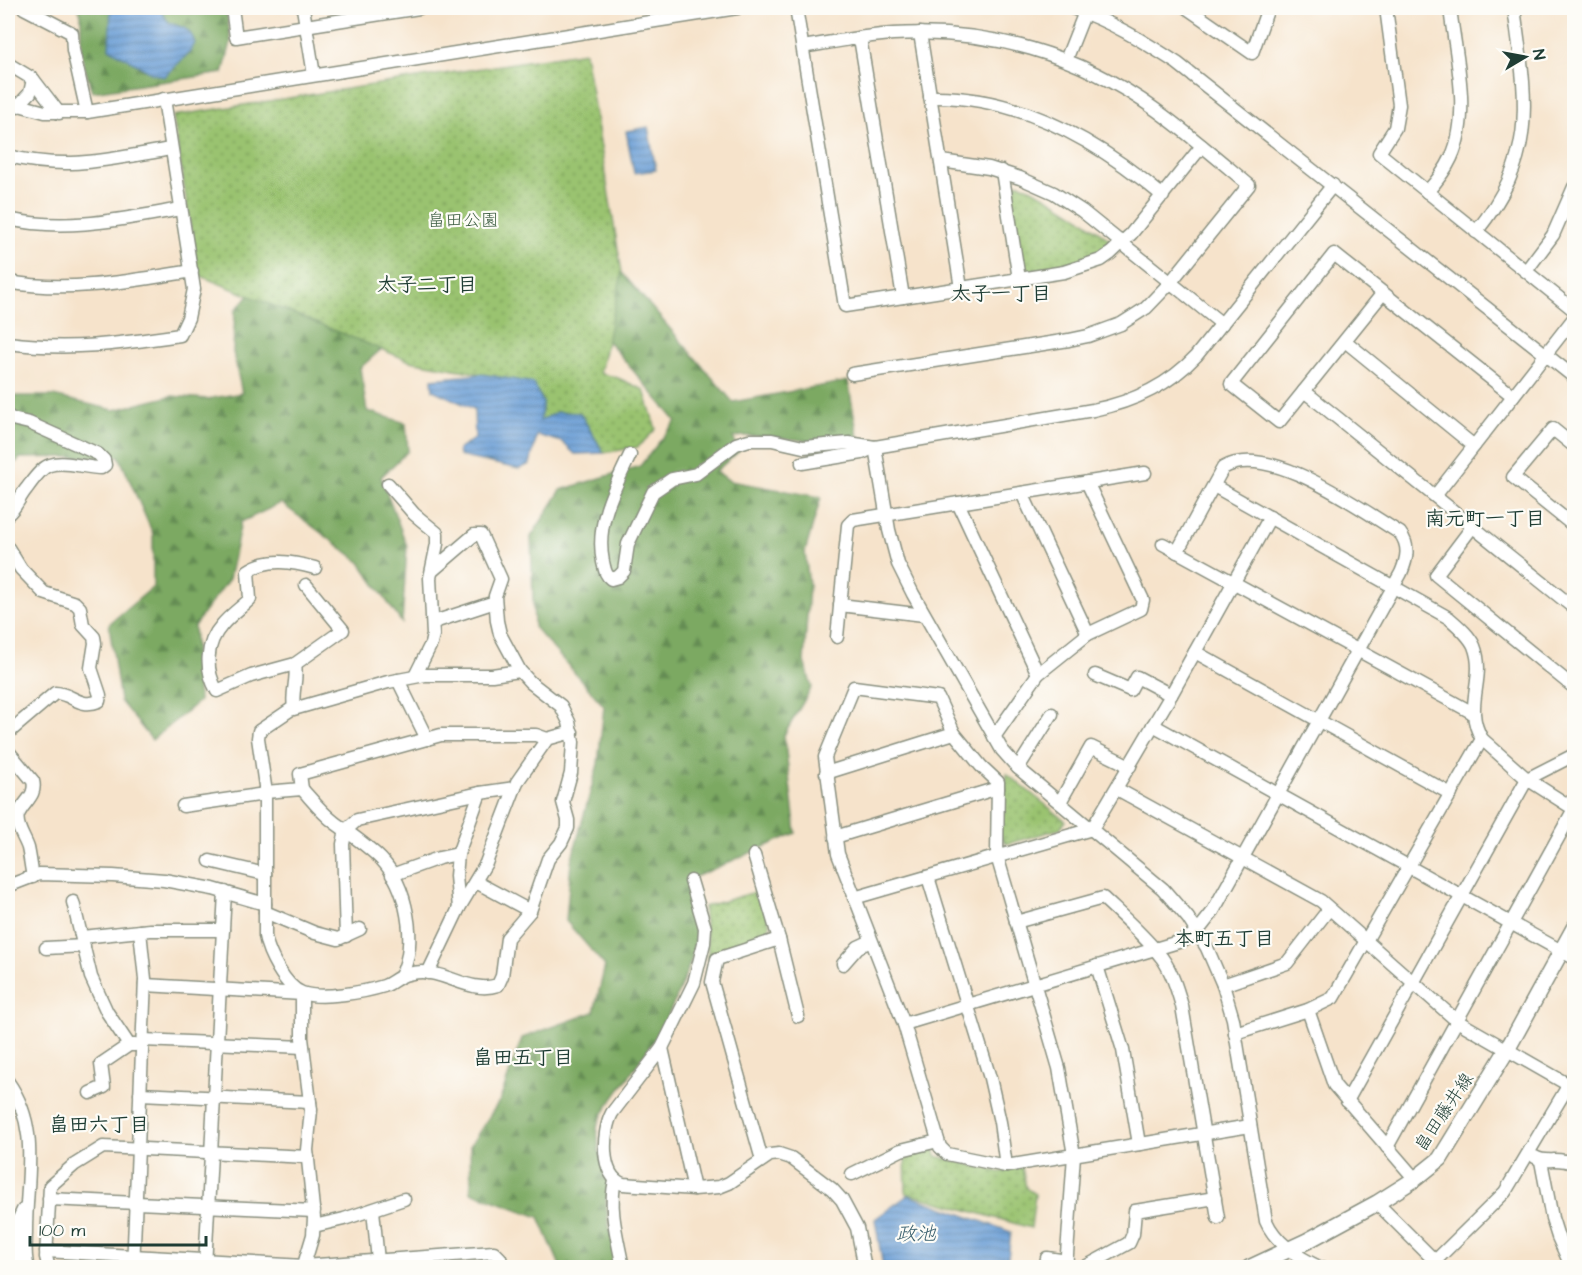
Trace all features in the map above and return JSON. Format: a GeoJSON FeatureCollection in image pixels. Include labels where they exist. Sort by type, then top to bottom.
{"type":"FeatureCollection","features":[{"type":"Feature","properties":{"kind":"main road","name":"畠田藤井線"},"geometry":{"type":"LineString","coordinates":[[1249,1268],[1377,1203],[1415,1179],[1440,1159],[1569,955],[1575,928]]}},
{"type":"Feature","properties":{"kind":"street"},"geometry":{"type":"LineString","coordinates":[[24,8],[72,33],[73,50],[87,112]]}},
{"type":"Feature","properties":{"kind":"street"},"geometry":{"type":"LineString","coordinates":[[232,8],[236,37],[306,26],[372,11],[419,8]]}},
{"type":"Feature","properties":{"kind":"street"},"geometry":{"type":"LineString","coordinates":[[303,8],[314,75]]}},
{"type":"Feature","properties":{"kind":"street"},"geometry":{"type":"LineString","coordinates":[[13,104],[59,113],[87,112],[737,8]]}},
{"type":"Feature","properties":{"kind":"street"},"geometry":{"type":"LineString","coordinates":[[796,8],[845,306],[1064,272],[1090,265],[1101,260],[1122,244],[1202,146]]}},
{"type":"Feature","properties":{"kind":"street"},"geometry":{"type":"LineString","coordinates":[[1072,8],[1146,42],[1177,63],[1575,377]]}},
{"type":"Feature","properties":{"kind":"street"},"geometry":{"type":"LineString","coordinates":[[1187,8],[1252,53],[1268,8]]}},
{"type":"Feature","properties":{"kind":"street"},"geometry":{"type":"LineString","coordinates":[[1386,8],[1399,105],[1395,128],[1379,153],[1575,310]]}},
{"type":"Feature","properties":{"kind":"street"},"geometry":{"type":"LineString","coordinates":[[1427,192],[1451,158],[1460,127],[1460,94],[1450,8]]}},
{"type":"Feature","properties":{"kind":"street"},"geometry":{"type":"LineString","coordinates":[[1476,232],[1508,185],[1523,130],[1524,86],[1514,8]]}},
{"type":"Feature","properties":{"kind":"street"},"geometry":{"type":"LineString","coordinates":[[1066,60],[1085,12]]}},
{"type":"Feature","properties":{"kind":"street"},"geometry":{"type":"LineString","coordinates":[[803,48],[860,38],[920,33],[999,39],[1035,48],[1066,60],[1136,96],[1175,124],[1249,184],[1170,283],[1134,317],[1088,336],[852,374]]}},
{"type":"Feature","properties":{"kind":"street"},"geometry":{"type":"LineString","coordinates":[[920,33],[961,288]]}},
{"type":"Feature","properties":{"kind":"street"},"geometry":{"type":"LineString","coordinates":[[860,38],[903,297]]}},
{"type":"Feature","properties":{"kind":"street"},"geometry":{"type":"LineString","coordinates":[[8,64],[33,79],[59,113]]}},
{"type":"Feature","properties":{"kind":"street"},"geometry":{"type":"LineString","coordinates":[[13,104],[30,93],[33,79]]}},
{"type":"Feature","properties":{"kind":"street"},"geometry":{"type":"LineString","coordinates":[[930,97],[986,102],[1008,107],[1047,122],[1104,151],[1163,196]]}},
{"type":"Feature","properties":{"kind":"street"},"geometry":{"type":"LineString","coordinates":[[8,343],[42,347],[91,347],[180,335],[188,318],[193,298],[192,271],[164,99]]}},
{"type":"Feature","properties":{"kind":"street"},"geometry":{"type":"LineString","coordinates":[[8,156],[30,161],[71,165],[171,149]]}},
{"type":"Feature","properties":{"kind":"street"},"geometry":{"type":"LineString","coordinates":[[940,161],[1002,171],[1037,184],[1066,201],[1222,324]]}},
{"type":"Feature","properties":{"kind":"street"},"geometry":{"type":"LineString","coordinates":[[1002,171],[1019,279]]}},
{"type":"Feature","properties":{"kind":"street"},"geometry":{"type":"LineString","coordinates":[[802,463],[862,453],[875,447],[1093,410],[1128,401],[1162,384],[1184,368],[1222,324],[1333,185]]}},
{"type":"Feature","properties":{"kind":"street"},"geometry":{"type":"LineString","coordinates":[[1526,271],[1553,235],[1575,187]]}},
{"type":"Feature","properties":{"kind":"street"},"geometry":{"type":"LineString","coordinates":[[8,219],[39,224],[88,224],[181,209]]}},
{"type":"Feature","properties":{"kind":"street"},"geometry":{"type":"LineString","coordinates":[[1383,293],[1279,422],[1231,384],[1334,254],[1513,396]]}},
{"type":"Feature","properties":{"kind":"street"},"geometry":{"type":"LineString","coordinates":[[8,282],[50,287],[85,286],[192,271]]}},
{"type":"Feature","properties":{"kind":"street"},"geometry":{"type":"LineString","coordinates":[[1435,496],[1575,318]]}},
{"type":"Feature","properties":{"kind":"street"},"geometry":{"type":"LineString","coordinates":[[1344,341],[1474,446]]}},
{"type":"Feature","properties":{"kind":"street"},"geometry":{"type":"LineString","coordinates":[[1304,391],[1575,608]]}},
{"type":"Feature","properties":{"kind":"street"},"geometry":{"type":"LineString","coordinates":[[8,416],[98,454],[104,460],[105,465],[101,468],[49,465],[25,490],[17,505],[8,514]]}},
{"type":"Feature","properties":{"kind":"street"},"geometry":{"type":"LineString","coordinates":[[1575,446],[1553,429],[1513,477],[1575,526]]}},
{"type":"Feature","properties":{"kind":"street"},"geometry":{"type":"LineString","coordinates":[[630,455],[603,518],[601,552],[606,574],[611,579],[624,572],[628,544],[653,492],[672,479],[696,474],[736,444],[749,440],[772,440],[803,447],[849,443],[875,447]]}},
{"type":"Feature","properties":{"kind":"street"},"geometry":{"type":"LineString","coordinates":[[875,447],[886,514],[898,564],[924,615],[994,737],[1018,768],[1163,889],[1207,948],[1223,985],[1235,1033],[1266,1221],[1272,1234],[1288,1249],[1321,1268]]}},
{"type":"Feature","properties":{"kind":"street"},"geometry":{"type":"LineString","coordinates":[[904,1024],[1185,940],[1197,932],[1212,913],[1358,651],[1406,562],[1407,551],[1405,540],[1400,533],[1320,484],[1272,464],[1243,462],[1232,463],[1223,468],[1177,552]]}},
{"type":"Feature","properties":{"kind":"street"},"geometry":{"type":"LineString","coordinates":[[837,637],[848,525],[853,520],[1145,473]]}},
{"type":"Feature","properties":{"kind":"street"},"geometry":{"type":"LineString","coordinates":[[994,737],[1038,674],[1088,634],[1141,609],[1143,600],[1087,482]]}},
{"type":"Feature","properties":{"kind":"street"},"geometry":{"type":"LineString","coordinates":[[388,484],[414,513],[437,533],[438,544],[430,594],[434,622],[431,644],[415,676]]}},
{"type":"Feature","properties":{"kind":"street"},"geometry":{"type":"LineString","coordinates":[[1214,486],[1449,618],[1462,629],[1474,645],[1478,662],[1473,714],[1482,739],[1527,779],[1574,810],[1387,1147]]}},
{"type":"Feature","properties":{"kind":"street"},"geometry":{"type":"LineString","coordinates":[[1022,493],[1088,634]]}},
{"type":"Feature","properties":{"kind":"street"},"geometry":{"type":"LineString","coordinates":[[957,503],[1038,674]]}},
{"type":"Feature","properties":{"kind":"street"},"geometry":{"type":"LineString","coordinates":[[854,898],[1092,828],[1172,695],[1270,518]]}},
{"type":"Feature","properties":{"kind":"street"},"geometry":{"type":"LineString","coordinates":[[1473,526],[1436,575],[1575,686]]}},
{"type":"Feature","properties":{"kind":"street"},"geometry":{"type":"LineString","coordinates":[[401,975],[428,973],[470,985],[492,987],[498,984],[502,976],[507,938],[530,911],[548,858],[561,843],[568,828],[563,802],[571,773],[572,732],[561,706],[530,682],[520,671],[500,634],[495,596],[501,579],[481,535],[474,535],[432,571]]}},
{"type":"Feature","properties":{"kind":"street"},"geometry":{"type":"LineString","coordinates":[[1163,544],[1473,714]]}},
{"type":"Feature","properties":{"kind":"street"},"geometry":{"type":"LineString","coordinates":[[8,548],[21,569],[44,593],[75,603],[80,608],[86,630],[94,637],[91,668],[100,695],[99,701],[86,704],[55,693],[8,733]]}},
{"type":"Feature","properties":{"kind":"street"},"geometry":{"type":"LineString","coordinates":[[306,585],[343,630],[295,664],[245,678],[217,692],[207,665],[208,653],[220,626],[250,598],[248,571],[277,561],[295,562],[315,568]]}},
{"type":"Feature","properties":{"kind":"street"},"geometry":{"type":"LineString","coordinates":[[434,622],[495,602]]}},
{"type":"Feature","properties":{"kind":"street"},"geometry":{"type":"LineString","coordinates":[[840,605],[924,615]]}},
{"type":"Feature","properties":{"kind":"street"},"geometry":{"type":"LineString","coordinates":[[1195,652],[1451,794]]}},
{"type":"Feature","properties":{"kind":"street"},"geometry":{"type":"LineString","coordinates":[[294,708],[292,692],[297,681],[295,664]]}},
{"type":"Feature","properties":{"kind":"street"},"geometry":{"type":"LineString","coordinates":[[303,1267],[314,1226],[314,1211],[308,1157],[310,1102],[303,1047],[302,994],[290,984],[268,949],[265,936],[265,793],[259,731],[294,708],[415,676],[492,675],[520,671]]}},
{"type":"Feature","properties":{"kind":"street"},"geometry":{"type":"LineString","coordinates":[[1095,675],[1130,690],[1137,677],[1172,695]]}},
{"type":"Feature","properties":{"kind":"street"},"geometry":{"type":"LineString","coordinates":[[398,680],[427,739]]}},
{"type":"Feature","properties":{"kind":"street"},"geometry":{"type":"LineString","coordinates":[[1045,1268],[1047,1258],[1066,1264],[1074,1155],[1059,1068],[997,856],[998,782],[981,766],[954,733],[938,698],[854,687],[825,757],[835,837],[840,860],[854,898],[904,1024],[940,1147],[947,1154],[1006,1166],[1074,1155],[1139,1144],[1204,1134],[1250,1126]]}},
{"type":"Feature","properties":{"kind":"street"},"geometry":{"type":"LineString","coordinates":[[1018,768],[1052,714]]}},
{"type":"Feature","properties":{"kind":"street"},"geometry":{"type":"LineString","coordinates":[[1153,725],[1569,955]]}},
{"type":"Feature","properties":{"kind":"street"},"geometry":{"type":"LineString","coordinates":[[145,985],[333,994],[388,985],[401,975],[406,965],[410,927],[392,874],[383,861],[357,837],[332,821],[302,789],[300,774],[441,735],[536,735],[547,739],[572,732]]}},
{"type":"Feature","properties":{"kind":"street"},"geometry":{"type":"LineString","coordinates":[[826,773],[954,733]]}},
{"type":"Feature","properties":{"kind":"street"},"geometry":{"type":"LineString","coordinates":[[428,973],[459,908],[490,854],[517,782],[547,739]]}},
{"type":"Feature","properties":{"kind":"street"},"geometry":{"type":"LineString","coordinates":[[1235,1033],[1308,1010],[1333,998],[1482,739]]}},
{"type":"Feature","properties":{"kind":"street"},"geometry":{"type":"LineString","coordinates":[[1060,802],[1091,747],[1130,766]]}},
{"type":"Feature","properties":{"kind":"street"},"geometry":{"type":"LineString","coordinates":[[8,751],[33,781],[34,786],[34,791],[18,820],[33,877]]}},
{"type":"Feature","properties":{"kind":"street"},"geometry":{"type":"LineString","coordinates":[[1347,1101],[1527,779],[1575,755]]}},
{"type":"Feature","properties":{"kind":"street"},"geometry":{"type":"LineString","coordinates":[[346,936],[343,844],[346,830],[357,820],[480,793],[514,788]]}},
{"type":"Feature","properties":{"kind":"street"},"geometry":{"type":"LineString","coordinates":[[835,837],[998,788]]}},
{"type":"Feature","properties":{"kind":"street"},"geometry":{"type":"LineString","coordinates":[[183,806],[302,789]]}},
{"type":"Feature","properties":{"kind":"street"},"geometry":{"type":"LineString","coordinates":[[1117,789],[1321,901],[1457,1021],[1573,1084],[1504,1192],[1431,1264],[1377,1203]]}},
{"type":"Feature","properties":{"kind":"street"},"geometry":{"type":"LineString","coordinates":[[459,908],[456,876],[458,854],[480,793]]}},
{"type":"Feature","properties":{"kind":"street"},"geometry":{"type":"LineString","coordinates":[[392,874],[458,854]]}},
{"type":"Feature","properties":{"kind":"street"},"geometry":{"type":"LineString","coordinates":[[754,855],[779,939],[798,1016]]}},
{"type":"Feature","properties":{"kind":"street"},"geometry":{"type":"LineString","coordinates":[[210,861],[265,874]]}},
{"type":"Feature","properties":{"kind":"street"},"geometry":{"type":"LineString","coordinates":[[8,886],[39,874],[164,880],[225,892],[265,908],[315,933],[338,939],[360,929]]}},
{"type":"Feature","properties":{"kind":"street"},"geometry":{"type":"LineString","coordinates":[[927,877],[995,1098],[1006,1166]]}},
{"type":"Feature","properties":{"kind":"street"},"geometry":{"type":"LineString","coordinates":[[691,881],[705,928],[699,965],[694,983],[662,1048],[607,1122],[604,1136],[611,1175],[615,1181],[623,1184],[694,1189],[719,1187],[729,1183],[770,1155],[779,1154],[791,1158],[832,1189],[842,1200],[857,1228],[865,1268]]}},
{"type":"Feature","properties":{"kind":"street"},"geometry":{"type":"LineString","coordinates":[[476,882],[530,911]]}},
{"type":"Feature","properties":{"kind":"street"},"geometry":{"type":"LineString","coordinates":[[206,1264],[225,892]]}},
{"type":"Feature","properties":{"kind":"street"},"geometry":{"type":"LineString","coordinates":[[1016,922],[1103,898],[1162,959],[1174,982],[1182,1006],[1218,1218]]}},
{"type":"Feature","properties":{"kind":"street"},"geometry":{"type":"LineString","coordinates":[[74,902],[91,977],[98,996],[129,1045]]}},
{"type":"Feature","properties":{"kind":"street"},"geometry":{"type":"LineString","coordinates":[[1223,985],[1287,963],[1329,909]]}},
{"type":"Feature","properties":{"kind":"street"},"geometry":{"type":"LineString","coordinates":[[46,948],[140,931],[223,930]]}},
{"type":"Feature","properties":{"kind":"street"},"geometry":{"type":"LineString","coordinates":[[133,1262],[145,985],[140,931]]}},
{"type":"Feature","properties":{"kind":"street"},"geometry":{"type":"LineString","coordinates":[[762,1160],[712,982],[717,959],[779,939]]}},
{"type":"Feature","properties":{"kind":"street"},"geometry":{"type":"LineString","coordinates":[[843,964],[858,947],[871,940]]}},
{"type":"Feature","properties":{"kind":"street"},"geometry":{"type":"LineString","coordinates":[[699,965],[714,971]]}},
{"type":"Feature","properties":{"kind":"street"},"geometry":{"type":"LineString","coordinates":[[1097,966],[1125,1056],[1139,1144]]}},
{"type":"Feature","properties":{"kind":"street"},"geometry":{"type":"LineString","coordinates":[[1308,1010],[1334,1084],[1415,1179]]}},
{"type":"Feature","properties":{"kind":"street"},"geometry":{"type":"LineString","coordinates":[[90,1093],[104,1087],[101,1064],[129,1045],[217,1043],[303,1047]]}},
{"type":"Feature","properties":{"kind":"street"},"geometry":{"type":"LineString","coordinates":[[662,1048],[694,1189]]}},
{"type":"Feature","properties":{"kind":"street"},"geometry":{"type":"LineString","coordinates":[[9,1085],[20,1102],[29,1138],[31,1159],[26,1198],[28,1268]]}},
{"type":"Feature","properties":{"kind":"street"},"geometry":{"type":"LineString","coordinates":[[140,1094],[310,1102]]}},
{"type":"Feature","properties":{"kind":"street"},"geometry":{"type":"LineString","coordinates":[[852,1174],[901,1150],[938,1141]]}},
{"type":"Feature","properties":{"kind":"street"},"geometry":{"type":"LineString","coordinates":[[49,1268],[46,1251],[50,1186],[74,1165],[104,1147],[308,1157]]}},
{"type":"Feature","properties":{"kind":"street"},"geometry":{"type":"LineString","coordinates":[[1529,1154],[1541,1161],[1561,1159],[1575,1164]]}},
{"type":"Feature","properties":{"kind":"street"},"geometry":{"type":"LineString","coordinates":[[1541,1161],[1552,1218],[1572,1268]]}},
{"type":"Feature","properties":{"kind":"street"},"geometry":{"type":"LineString","coordinates":[[615,1181],[612,1199],[613,1213],[623,1268]]}},
{"type":"Feature","properties":{"kind":"street"},"geometry":{"type":"LineString","coordinates":[[1083,1268],[1129,1243],[1133,1234],[1135,1211],[1215,1198]]}},
{"type":"Feature","properties":{"kind":"street"},"geometry":{"type":"LineString","coordinates":[[49,1199],[314,1211]]}},
{"type":"Feature","properties":{"kind":"street"},"geometry":{"type":"LineString","coordinates":[[314,1226],[404,1199]]}},
{"type":"Feature","properties":{"kind":"street"},"geometry":{"type":"LineString","coordinates":[[17,1268],[16,1225],[22,1210]]}},
{"type":"Feature","properties":{"kind":"street"},"geometry":{"type":"LineString","coordinates":[[373,1210],[378,1262]]}},
{"type":"Feature","properties":{"kind":"street"},"geometry":{"type":"LineString","coordinates":[[46,1251],[133,1262],[303,1267],[378,1262],[456,1262],[494,1252],[500,1258],[502,1268]]}},
{"type":"Feature","properties":{"kind":"green space"},"geometry":{"type":"Polygon","coordinates":[[[78,8],[187,8],[190,13],[226,8],[231,42],[223,73],[92,92],[81,54],[81,14],[78,8]]]}},
{"type":"Feature","properties":{"kind":"green space","name":"畠田公園"},"geometry":{"type":"Polygon","coordinates":[[[585,52],[622,273],[600,373],[618,378],[644,390],[656,429],[638,447],[604,453],[580,413],[539,421],[533,383],[410,361],[198,275],[173,116],[585,52]]]}},
{"type":"Feature","properties":{"kind":"green space"},"geometry":{"type":"Polygon","coordinates":[[[1019,183],[1055,202],[1110,240],[1109,251],[1090,259],[1028,272],[1021,266],[1009,188],[1019,183]]]}},
{"type":"Feature","properties":{"kind":"green space"},"geometry":{"type":"Polygon","coordinates":[[[622,273],[733,402],[848,381],[858,437],[815,441],[758,436],[733,437],[739,451],[716,471],[730,481],[821,497],[805,552],[809,585],[804,662],[812,687],[784,735],[796,833],[686,881],[696,936],[691,961],[675,1001],[656,1038],[603,1113],[597,1127],[599,1151],[609,1183],[606,1200],[608,1220],[618,1267],[561,1268],[539,1217],[471,1192],[470,1146],[500,1100],[522,1038],[594,1012],[605,966],[566,921],[571,862],[598,764],[604,706],[534,627],[531,537],[561,490],[640,466],[676,421],[603,335],[622,273]]]}},
{"type":"Feature","properties":{"kind":"green space"},"geometry":{"type":"Polygon","coordinates":[[[258,287],[394,338],[360,368],[367,411],[406,423],[408,451],[381,477],[407,546],[402,623],[359,561],[281,503],[241,522],[229,579],[194,626],[199,701],[152,740],[120,701],[109,624],[153,587],[153,534],[119,456],[20,458],[8,471],[8,396],[53,396],[114,410],[171,396],[207,399],[242,393],[233,352],[235,310],[258,287]]]}},
{"type":"Feature","properties":{"kind":"green space"},"geometry":{"type":"Polygon","coordinates":[[[1007,774],[1066,821],[1059,829],[1007,844],[999,835],[1007,774]]]}},
{"type":"Feature","properties":{"kind":"green space"},"geometry":{"type":"Polygon","coordinates":[[[759,891],[770,925],[764,937],[707,958],[703,907],[759,891]]]}},
{"type":"Feature","properties":{"kind":"green space"},"geometry":{"type":"Polygon","coordinates":[[[933,1144],[936,1156],[1000,1172],[1022,1167],[1026,1188],[1035,1194],[1031,1228],[906,1193],[905,1152],[933,1144]]]}},
{"type":"Feature","properties":{"kind":"water"},"geometry":{"type":"Polygon","coordinates":[[[111,8],[159,8],[169,23],[188,31],[195,43],[190,52],[164,77],[151,73],[109,48],[111,8]]]}},
{"type":"Feature","properties":{"kind":"water"},"geometry":{"type":"Polygon","coordinates":[[[648,127],[656,170],[634,173],[626,131],[648,127]]]}},
{"type":"Feature","properties":{"kind":"water"},"geometry":{"type":"Polygon","coordinates":[[[482,374],[533,383],[543,402],[540,421],[557,412],[580,413],[604,453],[575,454],[562,442],[537,435],[530,464],[519,469],[459,456],[458,450],[475,438],[474,409],[433,390],[432,379],[482,374]]]}},
{"type":"Feature","properties":{"kind":"water","name":"政池"},"geometry":{"type":"Polygon","coordinates":[[[908,1195],[1011,1232],[1007,1267],[883,1267],[875,1219],[908,1195]]]}},
{"type":"Feature","properties":{"kind":"district","name":"太子二丁目"},"geometry":{"type":"Point","coordinates":[427,285]}},
{"type":"Feature","properties":{"kind":"district","name":"太子一丁目"},"geometry":{"type":"Point","coordinates":[1001,294]}},
{"type":"Feature","properties":{"kind":"district","name":"南元町一丁目"},"geometry":{"type":"Point","coordinates":[1485,519]}},
{"type":"Feature","properties":{"kind":"district","name":"本町五丁目"},"geometry":{"type":"Point","coordinates":[1224,939]}},
{"type":"Feature","properties":{"kind":"district","name":"畠田五丁目"},"geometry":{"type":"Point","coordinates":[523,1058]}},
{"type":"Feature","properties":{"kind":"district","name":"畠田六丁目"},"geometry":{"type":"Point","coordinates":[99,1125]}}]}
